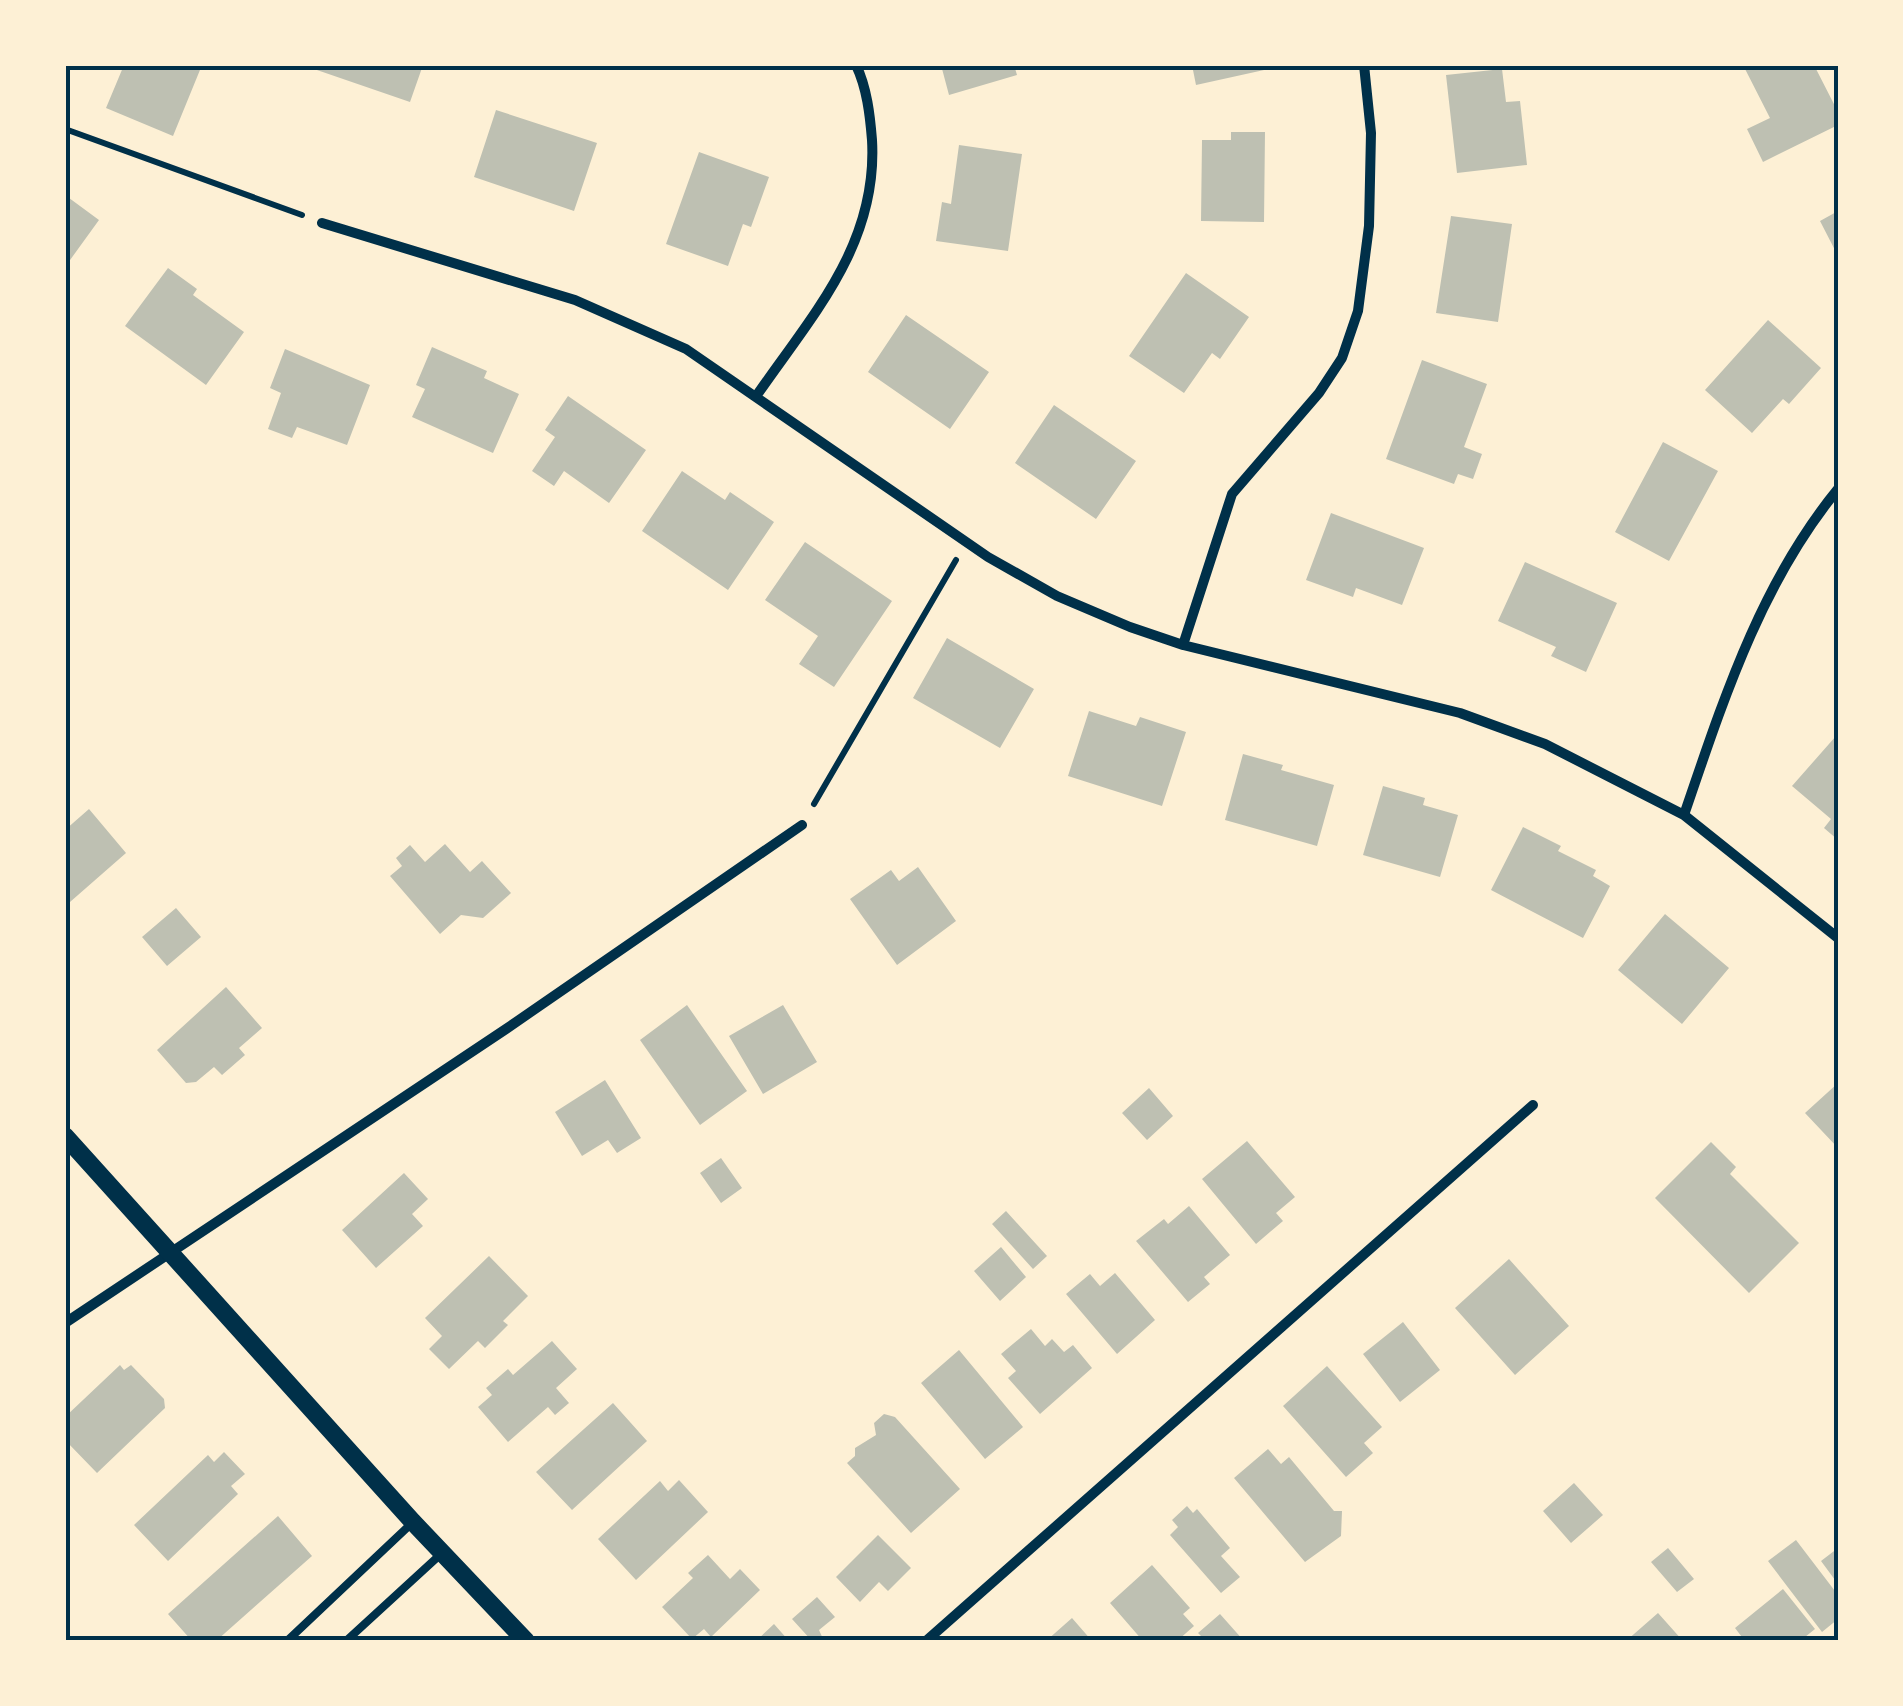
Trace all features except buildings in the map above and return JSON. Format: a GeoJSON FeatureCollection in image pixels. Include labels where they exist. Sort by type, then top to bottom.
{"type":"FeatureCollection","features":[{"type":"Feature","properties":{"kind":"street"},"geometry":{"type":"LineString","coordinates":[[757,395],[830,294],[853,252],[869,204],[873,165],[870,114],[856,65]]}},
{"type":"Feature","properties":{"kind":"street"},"geometry":{"type":"LineString","coordinates":[[1183,645],[1232,494],[1320,393],[1342,358],[1358,311],[1370,208],[1371,134],[1364,65]]}},
{"type":"Feature","properties":{"kind":"street"},"geometry":{"type":"LineString","coordinates":[[322,223],[610,314],[686,350],[757,395],[966,542],[1057,596],[1183,645],[1460,713],[1545,744],[1684,815],[1838,938]]}},
{"type":"Feature","properties":{"kind":"street"},"geometry":{"type":"LineString","coordinates":[[1684,815],[1761,609],[1803,532],[1838,489]]}},
{"type":"Feature","properties":{"kind":"street"},"geometry":{"type":"LineString","coordinates":[[65,1322],[802,824]]}},
{"type":"Feature","properties":{"kind":"street"},"geometry":{"type":"LineString","coordinates":[[926,1641],[1533,1105]]}},
{"type":"Feature","properties":{"kind":"street"},"geometry":{"type":"LineString","coordinates":[[65,1136],[413,1522],[526,1641]]}},
{"type":"Feature","properties":{"kind":"lane"},"geometry":{"type":"LineString","coordinates":[[287,1641],[413,1522]]}},
{"type":"Feature","properties":{"kind":"lane"},"geometry":{"type":"LineString","coordinates":[[346,1641],[442,1552]]}},
{"type":"Feature","properties":{"kind":"path"},"geometry":{"type":"LineString","coordinates":[[65,129],[322,223]]}},
{"type":"Feature","properties":{"kind":"path"},"geometry":{"type":"LineString","coordinates":[[802,824],[966,542]]}}]}
